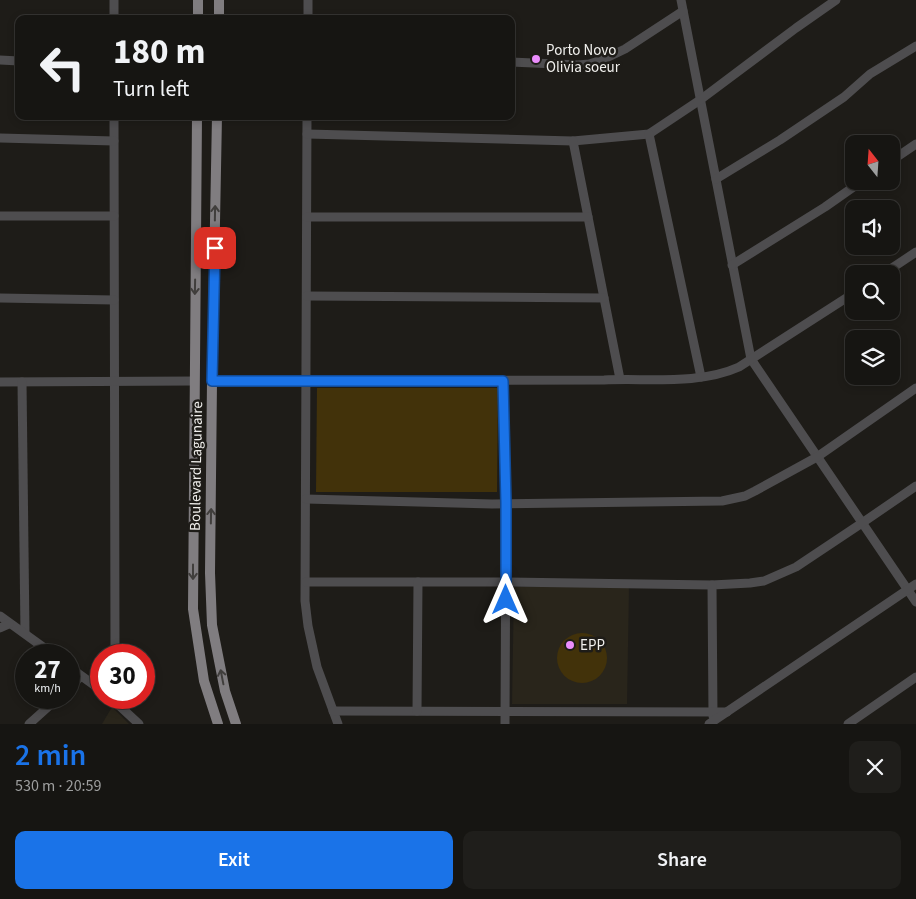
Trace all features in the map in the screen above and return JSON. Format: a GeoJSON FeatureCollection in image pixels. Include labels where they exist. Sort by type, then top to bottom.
{"type":"FeatureCollection","features":[{"type":"Feature","properties":{"kind":"main road"},"geometry":{"type":"LineString","coordinates":[[198,0],[198,15]]}},
{"type":"Feature","properties":{"kind":"main road"},"geometry":{"type":"LineString","coordinates":[[219,0],[219,15]]}},
{"type":"Feature","properties":{"kind":"main road","name":"Boulevard Lagunaire"},"geometry":{"type":"LineString","coordinates":[[197,120],[193,610],[204,681],[218,724]]}},
{"type":"Feature","properties":{"kind":"main road","name":"Boulevard Lagunaire"},"geometry":{"type":"LineString","coordinates":[[217,120],[210,573],[212,625],[225,691],[236,724]]}},
{"type":"Feature","properties":{"kind":"street"},"geometry":{"type":"LineString","coordinates":[[114,0],[114,15]]}},
{"type":"Feature","properties":{"kind":"street"},"geometry":{"type":"LineString","coordinates":[[308,0],[308,15]]}},
{"type":"Feature","properties":{"kind":"street"},"geometry":{"type":"LineString","coordinates":[[681,0],[751,360],[916,602]]}},
{"type":"Feature","properties":{"kind":"street"},"geometry":{"type":"LineString","coordinates":[[307,134],[573,141],[649,134],[700,100],[836,0]]}},
{"type":"Feature","properties":{"kind":"street"},"geometry":{"type":"LineString","coordinates":[[515,62],[589,64],[626,49],[683,11]]}},
{"type":"Feature","properties":{"kind":"street"},"geometry":{"type":"LineString","coordinates":[[716,179],[788,135],[844,97],[870,74],[916,46]]}},
{"type":"Feature","properties":{"kind":"street"},"geometry":{"type":"LineString","coordinates":[[0,60],[15,60]]}},
{"type":"Feature","properties":{"kind":"street"},"geometry":{"type":"LineString","coordinates":[[114,120],[114,644]]}},
{"type":"Feature","properties":{"kind":"street"},"geometry":{"type":"LineString","coordinates":[[307,120],[306,601],[308,626],[316,667],[338,724]]}},
{"type":"Feature","properties":{"kind":"street"},"geometry":{"type":"LineString","coordinates":[[649,134],[701,376]]}},
{"type":"Feature","properties":{"kind":"street"},"geometry":{"type":"LineString","coordinates":[[0,138],[114,141]]}},
{"type":"Feature","properties":{"kind":"street"},"geometry":{"type":"LineString","coordinates":[[573,141],[620,379]]}},
{"type":"Feature","properties":{"kind":"street"},"geometry":{"type":"LineString","coordinates":[[900,155],[916,144]]}},
{"type":"Feature","properties":{"kind":"street"},"geometry":{"type":"LineString","coordinates":[[732,264],[826,207],[850,190]]}},
{"type":"Feature","properties":{"kind":"street"},"geometry":{"type":"LineString","coordinates":[[0,216],[114,216]]}},
{"type":"Feature","properties":{"kind":"street"},"geometry":{"type":"LineString","coordinates":[[307,217],[588,217]]}},
{"type":"Feature","properties":{"kind":"street"},"geometry":{"type":"LineString","coordinates":[[896,265],[916,252]]}},
{"type":"Feature","properties":{"kind":"street"},"geometry":{"type":"LineString","coordinates":[[306,296],[604,298]]}},
{"type":"Feature","properties":{"kind":"street"},"geometry":{"type":"LineString","coordinates":[[0,298],[114,300]]}},
{"type":"Feature","properties":{"kind":"street"},"geometry":{"type":"LineString","coordinates":[[212,381],[503,381],[534,379],[663,379],[714,375],[739,367],[845,299]]}},
{"type":"Feature","properties":{"kind":"street"},"geometry":{"type":"LineString","coordinates":[[0,382],[194,381]]}},
{"type":"Feature","properties":{"kind":"street"},"geometry":{"type":"LineString","coordinates":[[503,381],[506,503],[505,724]]}},
{"type":"Feature","properties":{"kind":"street"},"geometry":{"type":"LineString","coordinates":[[22,382],[25,633]]}},
{"type":"Feature","properties":{"kind":"street"},"geometry":{"type":"LineString","coordinates":[[306,499],[492,504],[722,501],[745,496],[817,458],[916,388]]}},
{"type":"Feature","properties":{"kind":"street"},"geometry":{"type":"LineString","coordinates":[[306,582],[712,584],[764,581],[796,567],[916,486]]}},
{"type":"Feature","properties":{"kind":"street"},"geometry":{"type":"LineString","coordinates":[[417,711],[418,582]]}},
{"type":"Feature","properties":{"kind":"street"},"geometry":{"type":"LineString","coordinates":[[712,584],[712,719]]}},
{"type":"Feature","properties":{"kind":"street"},"geometry":{"type":"LineString","coordinates":[[333,711],[505,711],[712,719],[727,712],[916,584]]}},
{"type":"Feature","properties":{"kind":"street"},"geometry":{"type":"LineString","coordinates":[[0,616],[40,644]]}},
{"type":"Feature","properties":{"kind":"street"},"geometry":{"type":"LineString","coordinates":[[0,628],[9,624]]}},
{"type":"Feature","properties":{"kind":"street"},"geometry":{"type":"LineString","coordinates":[[81,676],[90,682]]}},
{"type":"Feature","properties":{"kind":"street"},"geometry":{"type":"LineString","coordinates":[[848,724],[916,677]]}},
{"type":"Feature","properties":{"kind":"street"},"geometry":{"type":"LineString","coordinates":[[29,724],[46,709]]}},
{"type":"Feature","properties":{"kind":"street"},"geometry":{"type":"LineString","coordinates":[[125,709],[139,724]]}},
{"type":"Feature","properties":{"kind":"shaded area"},"geometry":{"type":"Polygon","coordinates":[[[317,388],[498,388],[497,492],[316,492],[317,388]]]}},
{"type":"Feature","properties":{"kind":"shaded area","name":"EPP"},"geometry":{"type":"Polygon","coordinates":[[[514,587],[629,587],[627,704],[512,704],[514,587]]]}},
{"type":"Feature","properties":{"kind":"shaded area"},"geometry":{"type":"Polygon","coordinates":[[[582,633],[596,637],[603,644],[607,658],[603,672],[596,679],[582,683],[568,679],[561,672],[557,658],[561,644],[568,637],[582,633]]]}},
{"type":"Feature","properties":{"kind":"shaded area"},"geometry":{"type":"Polygon","coordinates":[[[111,709],[114,709],[129,724],[102,724],[111,709]]]}},
{"type":"Feature","properties":{"kind":"place","name":"Porto Novo Olivia soeur"},"geometry":{"type":"Point","coordinates":[536,59]}},
{"type":"Feature","properties":{"kind":"place","name":"EPP"},"geometry":{"type":"Point","coordinates":[570,645]}},
{"type":"Feature","properties":{"kind":"route"},"geometry":{"type":"LineString","coordinates":[[215,248],[212,381],[503,381],[506,600]]}}]}
